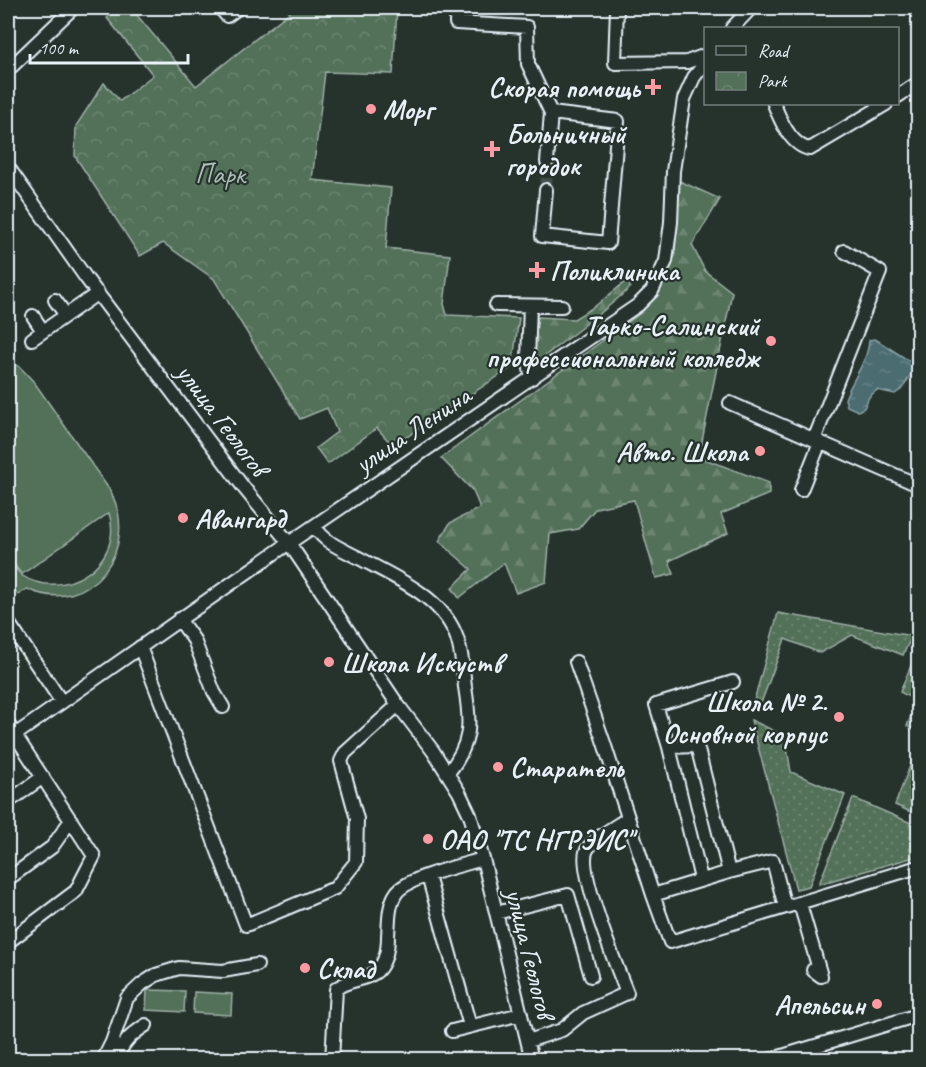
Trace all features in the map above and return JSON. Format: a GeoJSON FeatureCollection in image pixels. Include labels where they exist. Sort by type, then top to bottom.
{"type":"FeatureCollection","features":[{"type":"Feature","properties":{"kind":"street"},"geometry":{"type":"LineString","coordinates":[[8,70],[73,8]]}},
{"type":"Feature","properties":{"kind":"street"},"geometry":{"type":"LineString","coordinates":[[220,8],[226,16],[238,8]]}},
{"type":"Feature","properties":{"kind":"street"},"geometry":{"type":"LineString","coordinates":[[457,8],[456,22],[527,27],[528,64],[551,113],[547,162]]}},
{"type":"Feature","properties":{"kind":"street"},"geometry":{"type":"LineString","coordinates":[[617,8],[615,63],[687,62],[704,55]]}},
{"type":"Feature","properties":{"kind":"street"},"geometry":{"type":"LineString","coordinates":[[733,27],[751,8]]}},
{"type":"Feature","properties":{"kind":"street","name":"улица Ленина"},"geometry":{"type":"LineString","coordinates":[[11,737],[289,543],[638,305],[652,291],[661,274],[668,248],[673,171],[684,99],[694,77],[704,63]]}},
{"type":"Feature","properties":{"kind":"street"},"geometry":{"type":"LineString","coordinates":[[899,95],[918,83]]}},
{"type":"Feature","properties":{"kind":"street"},"geometry":{"type":"LineString","coordinates":[[774,105],[794,141],[803,148],[810,149],[884,105]]}},
{"type":"Feature","properties":{"kind":"street"},"geometry":{"type":"LineString","coordinates":[[546,190],[542,236],[608,243],[618,121],[551,113]]}},
{"type":"Feature","properties":{"kind":"street","name":"улица Геологов"},"geometry":{"type":"LineString","coordinates":[[8,167],[98,293],[244,488],[289,543],[398,705],[448,773],[470,815],[483,859],[532,1059]]}},
{"type":"Feature","properties":{"kind":"street"},"geometry":{"type":"LineString","coordinates":[[801,490],[880,272],[844,251]]}},
{"type":"Feature","properties":{"kind":"street"},"geometry":{"type":"LineString","coordinates":[[32,339],[98,293]]}},
{"type":"Feature","properties":{"kind":"street"},"geometry":{"type":"LineString","coordinates":[[55,300],[65,314]]}},
{"type":"Feature","properties":{"kind":"street"},"geometry":{"type":"LineString","coordinates":[[496,304],[562,306]]}},
{"type":"Feature","properties":{"kind":"street"},"geometry":{"type":"LineString","coordinates":[[530,306],[528,359],[532,378]]}},
{"type":"Feature","properties":{"kind":"street"},"geometry":{"type":"LineString","coordinates":[[33,316],[43,331]]}},
{"type":"Feature","properties":{"kind":"street"},"geometry":{"type":"LineString","coordinates":[[730,403],[918,485]]}},
{"type":"Feature","properties":{"kind":"street"},"geometry":{"type":"LineString","coordinates":[[315,527],[320,535],[333,545],[411,587],[425,597],[441,611],[455,633],[466,693],[468,732],[467,743],[448,773]]}},
{"type":"Feature","properties":{"kind":"street"},"geometry":{"type":"LineString","coordinates":[[179,619],[194,640],[214,692],[223,707]]}},
{"type":"Feature","properties":{"kind":"street"},"geometry":{"type":"LineString","coordinates":[[8,622],[61,701]]}},
{"type":"Feature","properties":{"kind":"street"},"geometry":{"type":"LineString","coordinates":[[140,647],[246,925],[335,888],[356,862],[357,819],[341,761],[345,753],[398,705]]}},
{"type":"Feature","properties":{"kind":"street"},"geometry":{"type":"LineString","coordinates":[[576,662],[670,942],[918,867]]}},
{"type":"Feature","properties":{"kind":"street"},"geometry":{"type":"LineString","coordinates":[[700,879],[669,747],[656,705],[733,681]]}},
{"type":"Feature","properties":{"kind":"street"},"geometry":{"type":"LineString","coordinates":[[8,724],[11,737],[43,777],[94,856],[76,891],[8,942]]}},
{"type":"Feature","properties":{"kind":"street"},"geometry":{"type":"LineString","coordinates":[[669,747],[697,746],[729,872]]}},
{"type":"Feature","properties":{"kind":"street"},"geometry":{"type":"LineString","coordinates":[[8,802],[43,777]]}},
{"type":"Feature","properties":{"kind":"street"},"geometry":{"type":"LineString","coordinates":[[528,1041],[562,1030],[583,1013],[627,993],[600,924],[585,864],[586,853],[591,844],[628,818]]}},
{"type":"Feature","properties":{"kind":"street"},"geometry":{"type":"LineString","coordinates":[[8,879],[52,847],[71,820]]}},
{"type":"Feature","properties":{"kind":"street","name":"улица Геологов"},"geometry":{"type":"LineString","coordinates":[[332,1059],[336,989],[342,983],[376,972],[385,959],[391,904],[397,892],[405,885],[428,876],[483,859]]}},
{"type":"Feature","properties":{"kind":"street"},"geometry":{"type":"LineString","coordinates":[[653,895],[700,879],[773,861],[785,907]]}},
{"type":"Feature","properties":{"kind":"street"},"geometry":{"type":"LineString","coordinates":[[428,876],[470,1026]]}},
{"type":"Feature","properties":{"kind":"street"},"geometry":{"type":"LineString","coordinates":[[496,914],[568,895],[591,976]]}},
{"type":"Feature","properties":{"kind":"street"},"geometry":{"type":"LineString","coordinates":[[800,904],[821,976],[813,970]]}},
{"type":"Feature","properties":{"kind":"street"},"geometry":{"type":"LineString","coordinates":[[102,1059],[112,1042],[127,998],[156,975],[179,968],[223,971],[257,965]]}},
{"type":"Feature","properties":{"kind":"street"},"geometry":{"type":"LineString","coordinates":[[452,1031],[521,1014]]}},
{"type":"Feature","properties":{"kind":"street"},"geometry":{"type":"LineString","coordinates":[[769,1059],[918,1015]]}},
{"type":"Feature","properties":{"kind":"street"},"geometry":{"type":"LineString","coordinates":[[117,1059],[120,1049],[133,1034],[146,1025]]}},
{"type":"Feature","properties":{"kind":"green space","name":"Парк"},"geometry":{"type":"Polygon","coordinates":[[[119,8],[131,8],[196,86],[295,8],[397,8],[393,74],[325,72],[312,180],[391,188],[386,248],[450,255],[444,304],[447,315],[519,318],[512,367],[393,446],[377,428],[328,464],[316,448],[337,432],[327,408],[300,419],[214,279],[163,243],[140,256],[75,156],[76,126],[104,83],[120,101],[153,75],[107,18],[119,8]]]}},
{"type":"Feature","properties":{"kind":"green space"},"geometry":{"type":"Polygon","coordinates":[[[677,180],[720,199],[692,245],[705,271],[732,292],[702,441],[704,459],[769,483],[769,494],[721,514],[728,533],[669,561],[674,574],[656,578],[634,500],[596,508],[578,529],[550,534],[546,582],[516,593],[504,563],[459,598],[452,588],[471,569],[439,541],[450,523],[480,508],[473,491],[441,458],[642,312],[675,256],[677,180]]]}},
{"type":"Feature","properties":{"kind":"green space"},"geometry":{"type":"Polygon","coordinates":[[[630,278],[630,288],[529,368],[538,317],[574,319],[594,307],[630,278]]]}},
{"type":"Feature","properties":{"kind":"green space"},"geometry":{"type":"Polygon","coordinates":[[[8,360],[20,367],[34,382],[109,489],[118,511],[119,533],[115,554],[104,572],[90,585],[71,594],[50,595],[27,589],[18,595],[8,580],[8,562],[21,574],[8,555],[8,376],[11,374],[8,371],[8,360]],[[109,513],[21,575],[37,582],[55,584],[72,581],[87,574],[108,548],[112,531],[109,513]]]}},
{"type":"Feature","properties":{"kind":"green space"},"geometry":{"type":"Polygon","coordinates":[[[778,613],[912,636],[903,655],[852,635],[820,653],[785,639],[761,703],[754,701],[778,613]]]}},
{"type":"Feature","properties":{"kind":"green space"},"geometry":{"type":"Polygon","coordinates":[[[918,649],[918,733],[907,726],[917,701],[900,692],[918,649]]]}},
{"type":"Feature","properties":{"kind":"green space"},"geometry":{"type":"Polygon","coordinates":[[[751,720],[785,736],[791,772],[845,795],[809,886],[796,889],[751,720]]]}},
{"type":"Feature","properties":{"kind":"green space"},"geometry":{"type":"Polygon","coordinates":[[[918,745],[918,815],[895,805],[918,745]]]}},
{"type":"Feature","properties":{"kind":"green space"},"geometry":{"type":"Polygon","coordinates":[[[853,798],[918,826],[918,856],[819,884],[853,798]]]}},
{"type":"Feature","properties":{"kind":"green space"},"geometry":{"type":"Polygon","coordinates":[[[147,990],[185,991],[184,1012],[146,1010],[147,990]]]}},
{"type":"Feature","properties":{"kind":"green space"},"geometry":{"type":"Polygon","coordinates":[[[194,992],[232,994],[231,1015],[193,1013],[194,992]]]}},
{"type":"Feature","properties":{"kind":"water"},"geometry":{"type":"Polygon","coordinates":[[[875,339],[911,362],[912,373],[902,389],[895,394],[877,390],[869,397],[864,408],[858,411],[847,406],[845,399],[866,356],[869,340],[875,339]]]}},
{"type":"Feature","properties":{"kind":"tunnel"},"geometry":{"type":"LineString","coordinates":[[546,190],[547,162]]}},
{"type":"Feature","properties":{"kind":"place","name":"Скорая помощь"},"geometry":{"type":"Point","coordinates":[653,87]}},
{"type":"Feature","properties":{"kind":"place","name":"Морг"},"geometry":{"type":"Point","coordinates":[371,109]}},
{"type":"Feature","properties":{"kind":"place","name":"Больничный городок"},"geometry":{"type":"Point","coordinates":[492,149]}},
{"type":"Feature","properties":{"kind":"place","name":"Поликлиника"},"geometry":{"type":"Point","coordinates":[537,270]}},
{"type":"Feature","properties":{"kind":"place","name":"Тарко-Салинский профессиональный колледж"},"geometry":{"type":"Point","coordinates":[771,341]}},
{"type":"Feature","properties":{"kind":"place","name":"Авто. Школа"},"geometry":{"type":"Point","coordinates":[760,451]}},
{"type":"Feature","properties":{"kind":"place","name":"Авангард"},"geometry":{"type":"Point","coordinates":[183,518]}},
{"type":"Feature","properties":{"kind":"place","name":"Школа Искуств"},"geometry":{"type":"Point","coordinates":[329,662]}},
{"type":"Feature","properties":{"kind":"place","name":"Школа № 2. Основной корпус"},"geometry":{"type":"Point","coordinates":[839,717]}},
{"type":"Feature","properties":{"kind":"place","name":"Старатель"},"geometry":{"type":"Point","coordinates":[498,767]}},
{"type":"Feature","properties":{"kind":"place","name":"ОАО \"ТС НГРЭИС\""},"geometry":{"type":"Point","coordinates":[428,839]}},
{"type":"Feature","properties":{"kind":"place","name":"Склад"},"geometry":{"type":"Point","coordinates":[305,968]}},
{"type":"Feature","properties":{"kind":"place","name":"Апельсин"},"geometry":{"type":"Point","coordinates":[877,1004]}}]}
